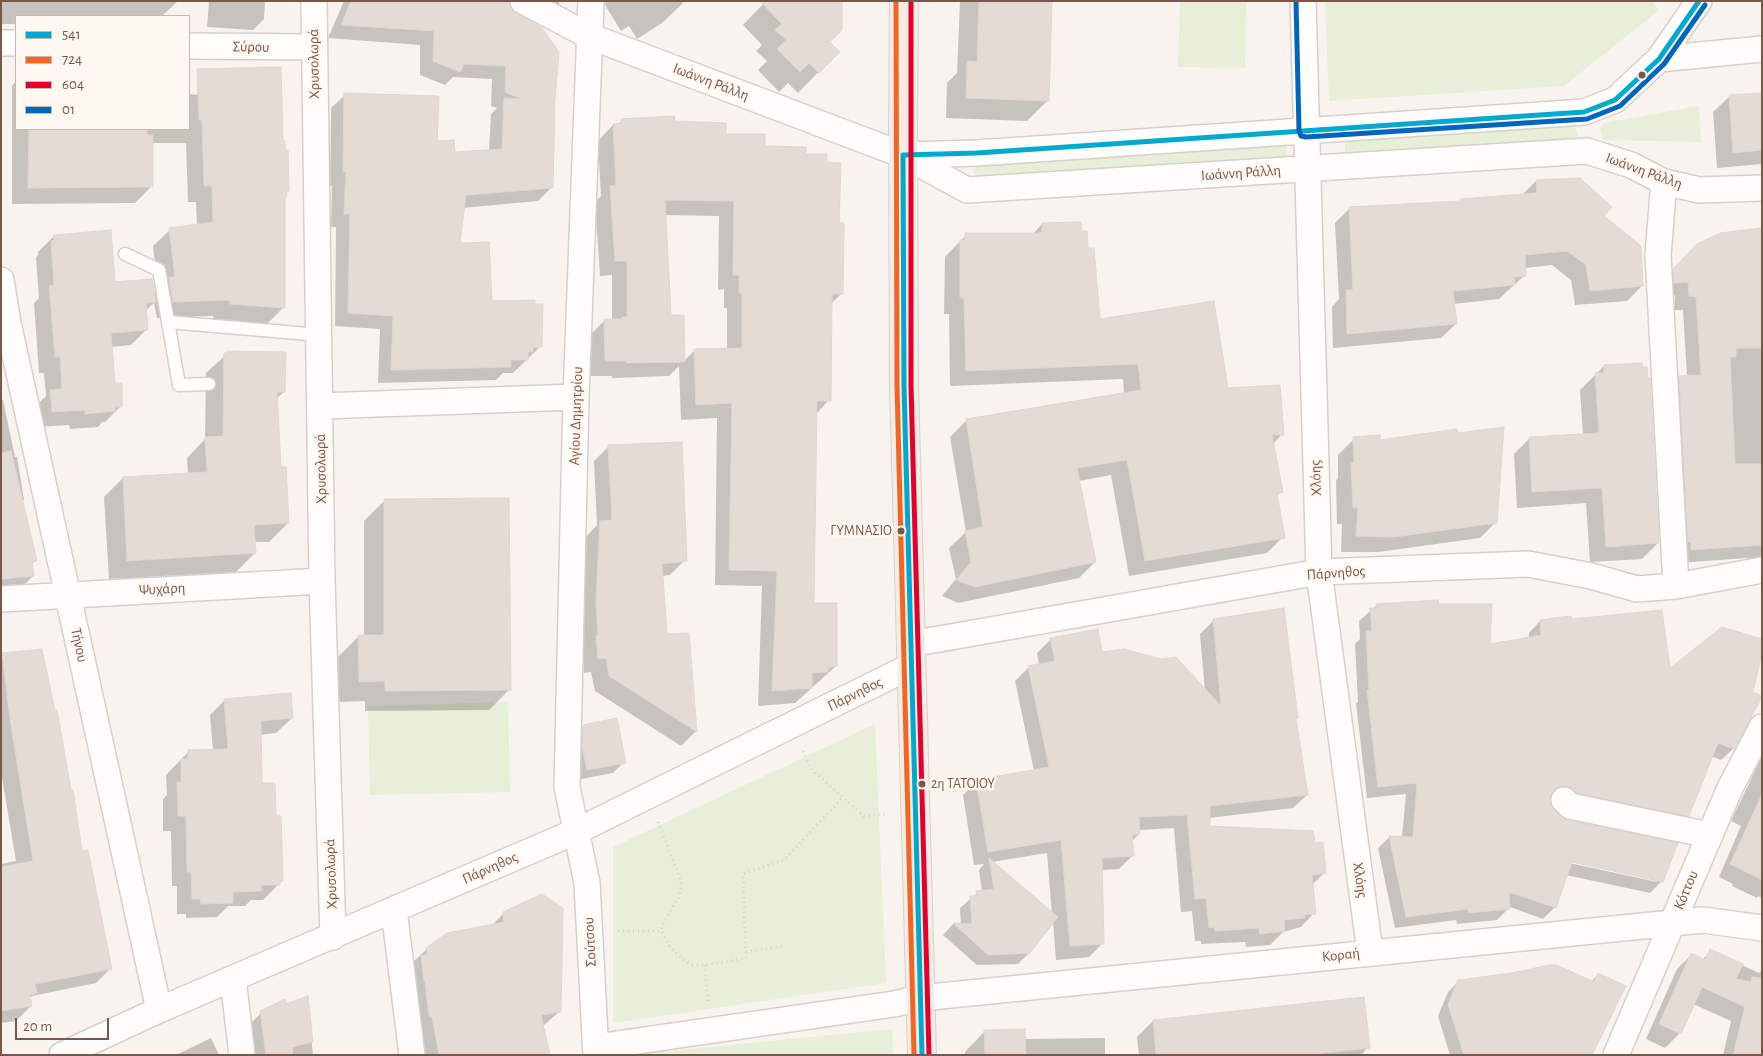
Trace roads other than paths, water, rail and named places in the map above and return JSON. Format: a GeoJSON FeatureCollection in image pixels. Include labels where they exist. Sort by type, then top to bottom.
{"type":"FeatureCollection","features":[{"type":"Feature","properties":{"kind":"main road"},"geometry":{"type":"LineString","coordinates":[[904,1],[904,386],[922,1055]]}},
{"type":"Feature","properties":{"kind":"street","name":"Χρυσολωρά"},"geometry":{"type":"LineString","coordinates":[[314,1],[322,581],[333,936]]}},
{"type":"Feature","properties":{"kind":"street","name":"Ιωάννη Ράλλη"},"geometry":{"type":"LineString","coordinates":[[522,1],[590,36],[903,155],[967,190],[1587,151],[1631,165],[1664,182],[1699,190],[1762,188]]}},
{"type":"Feature","properties":{"kind":"street","name":"Αγίου Δημητρίου"},"geometry":{"type":"LineString","coordinates":[[577,831],[567,787],[576,397],[591,1]]}},
{"type":"Feature","properties":{"kind":"street","name":"Χλόης"},"geometry":{"type":"LineString","coordinates":[[1303,1],[1319,572],[1370,952]]}},
{"type":"Feature","properties":{"kind":"street"},"geometry":{"type":"LineString","coordinates":[[1659,59],[1699,1]]}},
{"type":"Feature","properties":{"kind":"street"},"geometry":{"type":"LineString","coordinates":[[1,43],[15,43]]}},
{"type":"Feature","properties":{"kind":"street","name":"Σύρου"},"geometry":{"type":"LineString","coordinates":[[190,46],[314,48]]}},
{"type":"Feature","properties":{"kind":"street"},"geometry":{"type":"LineString","coordinates":[[1659,59],[1762,49]]}},
{"type":"Feature","properties":{"kind":"street","name":"Ιωάννη Ράλλη"},"geometry":{"type":"LineString","coordinates":[[903,155],[977,153],[1584,112],[1616,100],[1659,59]]}},
{"type":"Feature","properties":{"kind":"street","name":"Ιωάννη Ράλλη"},"geometry":{"type":"LineString","coordinates":[[1584,112],[1587,151]]}},
{"type":"Feature","properties":{"kind":"street"},"geometry":{"type":"LineString","coordinates":[[1664,182],[1658,255],[1676,586]]}},
{"type":"Feature","properties":{"kind":"street","name":"Τήνου"},"geometry":{"type":"LineString","coordinates":[[1,280],[8,323],[159,1010]]}},
{"type":"Feature","properties":{"kind":"street"},"geometry":{"type":"LineString","coordinates":[[320,406],[576,397]]}},
{"type":"Feature","properties":{"kind":"street","name":"Πάρνηθος"},"geometry":{"type":"LineString","coordinates":[[62,1055],[159,1010],[577,831],[791,725],[911,655],[1319,572],[1528,564],[1592,576],[1637,589],[1676,586],[1762,570]]}},
{"type":"Feature","properties":{"kind":"street","name":"Ψυχάρη"},"geometry":{"type":"LineString","coordinates":[[1,599],[322,581]]}},
{"type":"Feature","properties":{"kind":"street","name":"Κόττου"},"geometry":{"type":"LineString","coordinates":[[1616,1055],[1730,788],[1762,727]]}},
{"type":"Feature","properties":{"kind":"street"},"geometry":{"type":"LineString","coordinates":[[1564,800],[1570,806],[1710,835]]}},
{"type":"Feature","properties":{"kind":"street","name":"Σούτσου"},"geometry":{"type":"LineString","coordinates":[[577,831],[587,883],[596,1051]]}},
{"type":"Feature","properties":{"kind":"street"},"geometry":{"type":"LineString","coordinates":[[394,910],[412,1055]]}},
{"type":"Feature","properties":{"kind":"street","name":"Κοραή"},"geometry":{"type":"LineString","coordinates":[[596,1051],[710,1031],[894,1004],[920,998],[1702,920],[1762,928]]}},
{"type":"Feature","properties":{"kind":"street"},"geometry":{"type":"LineString","coordinates":[[234,979],[242,1055]]}},
{"type":"Feature","properties":{"kind":"lane"},"geometry":{"type":"LineString","coordinates":[[126,254],[159,270],[180,385],[209,384]]}},
{"type":"Feature","properties":{"kind":"lane"},"geometry":{"type":"LineString","coordinates":[[169,322],[320,335]]}},
{"type":"Feature","properties":{"kind":"place","name":"ΓΥΜΝΑΣΙΟ"},"geometry":{"type":"Point","coordinates":[901,531]}},
{"type":"Feature","properties":{"kind":"place","name":"2η ΤΑΤΟΙΟΥ"},"geometry":{"type":"Point","coordinates":[922,784]}}]}
